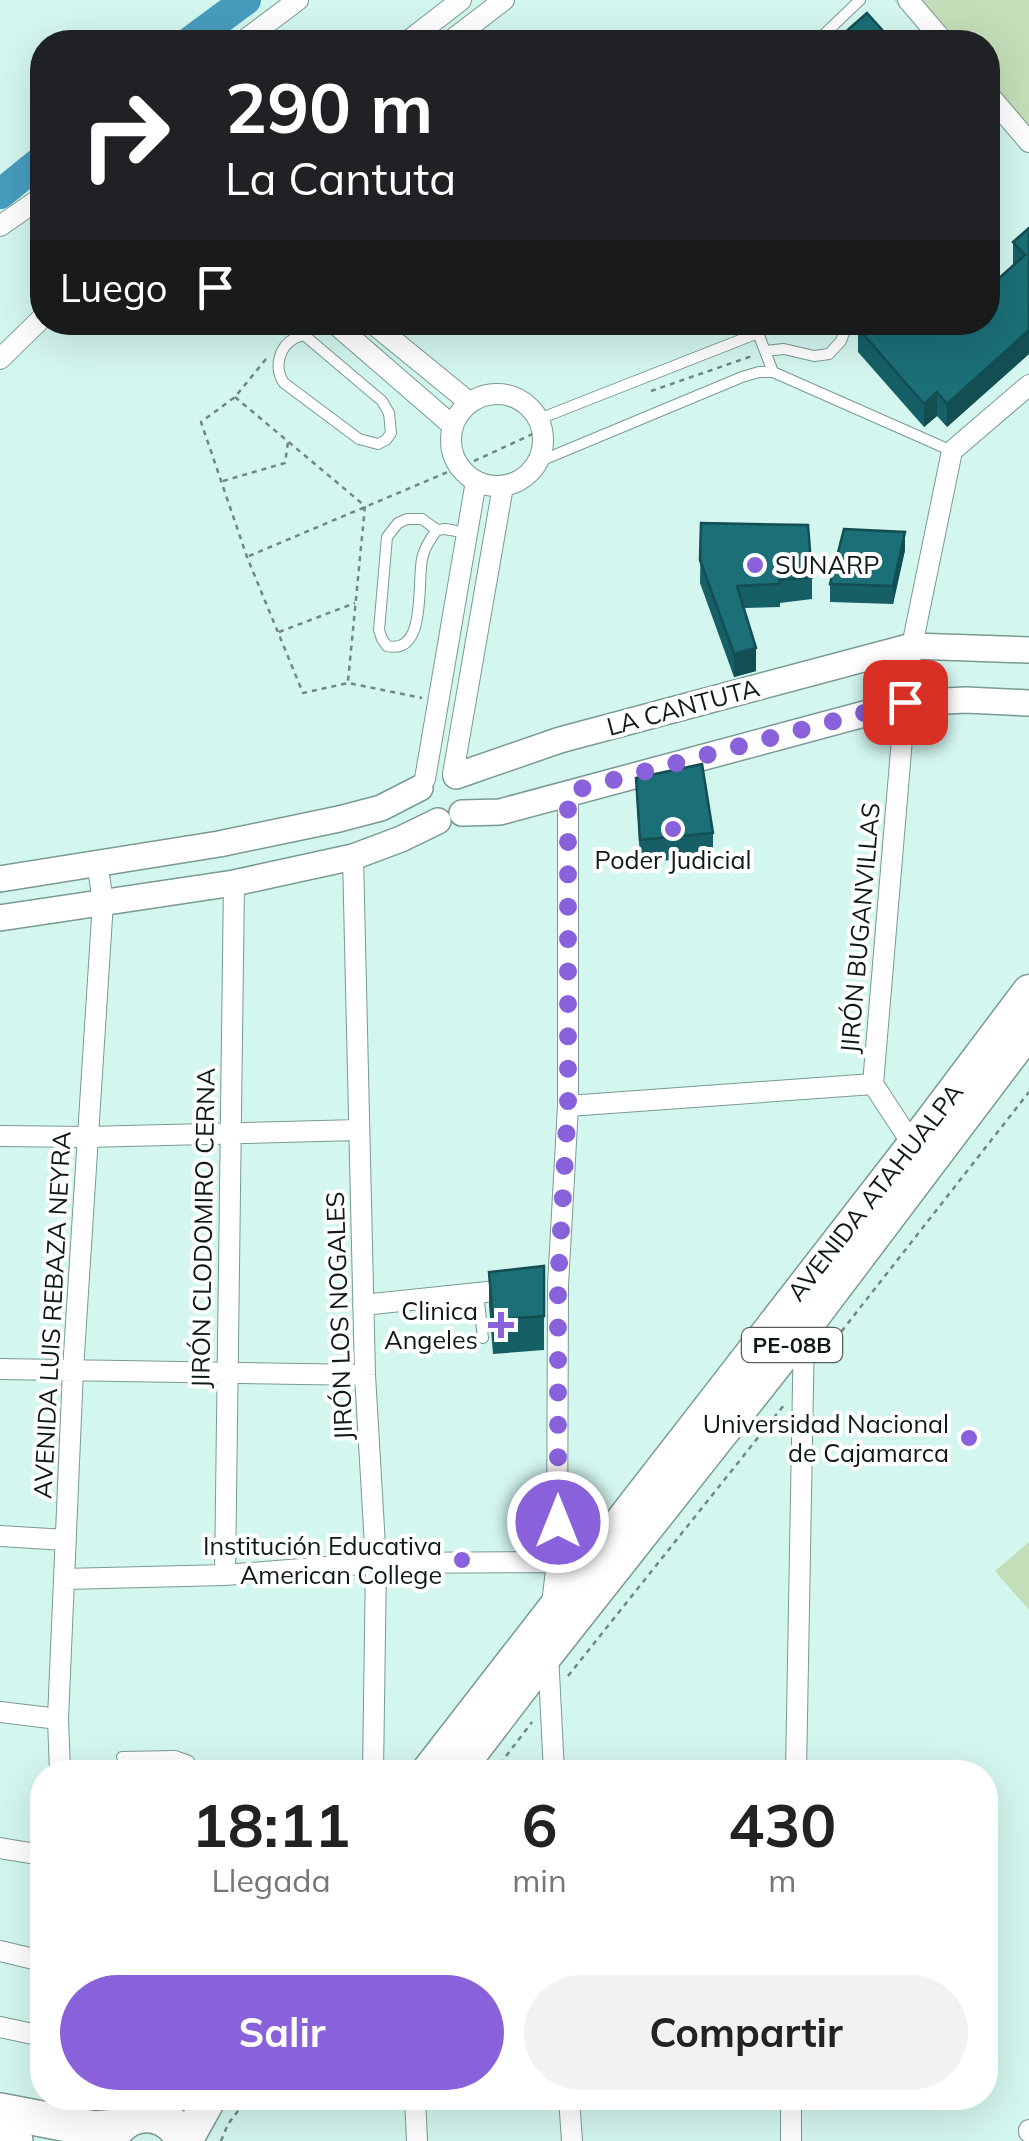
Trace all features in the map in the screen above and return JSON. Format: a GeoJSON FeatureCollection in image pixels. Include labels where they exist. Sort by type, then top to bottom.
{"type":"FeatureCollection","features":[{"type":"Feature","properties":{"kind":"highway"},"geometry":{"type":"LineString","coordinates":[[0,2111],[30,2110]]}},
{"type":"Feature","properties":{"kind":"highway"},"geometry":{"type":"LineString","coordinates":[[57,2110],[94,2128],[160,2116],[185,2141]]}},
{"type":"Feature","properties":{"kind":"highway"},"geometry":{"type":"LineString","coordinates":[[0,2138],[15,2141]]}},
{"type":"Feature","properties":{"kind":"main road","name":"AVENIDA ATAHUALPA"},"geometry":{"type":"LineString","coordinates":[[436,1760],[913,1145],[1026,1009]]}},
{"type":"Feature","properties":{"kind":"main road","name":"AVENIDA ATAHUALPA"},"geometry":{"type":"LineString","coordinates":[[467,1760],[804,1329],[1026,1009]]}},
{"type":"Feature","properties":{"kind":"main road"},"geometry":{"type":"LineString","coordinates":[[185,2141],[203,2110]]}},
{"type":"Feature","properties":{"kind":"street"},"geometry":{"type":"LineString","coordinates":[[258,30],[298,0]]}},
{"type":"Feature","properties":{"kind":"street"},"geometry":{"type":"LineString","coordinates":[[422,30],[462,0]]}},
{"type":"Feature","properties":{"kind":"street"},"geometry":{"type":"LineString","coordinates":[[465,30],[504,0]]}},
{"type":"Feature","properties":{"kind":"street"},"geometry":{"type":"LineString","coordinates":[[908,0],[934,30]]}},
{"type":"Feature","properties":{"kind":"street"},"geometry":{"type":"LineString","coordinates":[[1000,108],[1029,142]]}},
{"type":"Feature","properties":{"kind":"street"},"geometry":{"type":"LineString","coordinates":[[0,226],[30,205]]}},
{"type":"Feature","properties":{"kind":"street"},"geometry":{"type":"LineString","coordinates":[[0,359],[30,330]]}},
{"type":"Feature","properties":{"kind":"street"},"geometry":{"type":"LineString","coordinates":[[348,335],[454,426]]}},
{"type":"Feature","properties":{"kind":"street"},"geometry":{"type":"LineString","coordinates":[[387,335],[470,403]]}},
{"type":"Feature","properties":{"kind":"street"},"geometry":{"type":"LineString","coordinates":[[952,451],[1029,385]]}},
{"type":"Feature","properties":{"kind":"street"},"geometry":{"type":"LineString","coordinates":[[468,474],[503,486],[523,478],[538,462],[543,440],[540,425],[525,403],[505,394],[486,395],[470,403],[454,426],[452,447],[468,474],[468,533],[440,702],[418,796],[424,812],[450,817],[468,798],[467,789],[455,775],[503,486]]}},
{"type":"Feature","properties":{"kind":"street","name":"JIRÓN BUGANVILLAS"},"geometry":{"type":"LineString","coordinates":[[913,1145],[872,1084],[912,646],[952,451]]}},
{"type":"Feature","properties":{"kind":"street","name":"LA CANTUTA"},"geometry":{"type":"LineString","coordinates":[[0,879],[219,844],[339,819],[380,808],[441,772],[455,775],[560,740],[912,646],[1029,650]]}},
{"type":"Feature","properties":{"kind":"street","name":"LA CANTUTA"},"geometry":{"type":"LineString","coordinates":[[0,918],[234,883],[353,857],[450,817],[500,812],[905,702],[1029,703]]}},
{"type":"Feature","properties":{"kind":"street"},"geometry":{"type":"LineString","coordinates":[[553,1760],[548,1653],[557,1562],[558,1284],[568,1106],[568,792]]}},
{"type":"Feature","properties":{"kind":"street","name":"JIRÓN LOS NOGALES"},"geometry":{"type":"LineString","coordinates":[[353,857],[365,1375],[376,1564],[373,1760]]}},
{"type":"Feature","properties":{"kind":"street","name":"AVENIDA LUIS REBAZA NEYRA"},"geometry":{"type":"LineString","coordinates":[[60,1760],[73,1370],[103,902],[97,862]]}},
{"type":"Feature","properties":{"kind":"street","name":"JIRÓN CLODOMIRO CERNA"},"geometry":{"type":"LineString","coordinates":[[225,1575],[234,883]]}},
{"type":"Feature","properties":{"kind":"street"},"geometry":{"type":"LineString","coordinates":[[568,1106],[872,1084]]}},
{"type":"Feature","properties":{"kind":"street"},"geometry":{"type":"LineString","coordinates":[[0,1136],[87,1138],[358,1130]]}},
{"type":"Feature","properties":{"kind":"street"},"geometry":{"type":"LineString","coordinates":[[363,1305],[558,1284]]}},
{"type":"Feature","properties":{"kind":"street"},"geometry":{"type":"LineString","coordinates":[[796,1760],[804,1329]]}},
{"type":"Feature","properties":{"kind":"street"},"geometry":{"type":"LineString","coordinates":[[0,1369],[365,1375]]}},
{"type":"Feature","properties":{"kind":"street"},"geometry":{"type":"LineString","coordinates":[[0,1536],[66,1540]]}},
{"type":"Feature","properties":{"kind":"street"},"geometry":{"type":"LineString","coordinates":[[64,1579],[225,1575],[376,1564],[557,1562]]}},
{"type":"Feature","properties":{"kind":"street"},"geometry":{"type":"LineString","coordinates":[[0,1712],[58,1719]]}},
{"type":"Feature","properties":{"kind":"street"},"geometry":{"type":"LineString","coordinates":[[0,1848],[30,1853]]}},
{"type":"Feature","properties":{"kind":"street"},"geometry":{"type":"LineString","coordinates":[[0,1952],[30,1958]]}},
{"type":"Feature","properties":{"kind":"street"},"geometry":{"type":"LineString","coordinates":[[0,2027],[30,2033]]}},
{"type":"Feature","properties":{"kind":"street"},"geometry":{"type":"LineString","coordinates":[[416,2110],[417,2141]]}},
{"type":"Feature","properties":{"kind":"street"},"geometry":{"type":"LineString","coordinates":[[571,2110],[572,2141]]}},
{"type":"Feature","properties":{"kind":"street"},"geometry":{"type":"LineString","coordinates":[[791,2141],[792,2110]]}},
{"type":"Feature","properties":{"kind":"lane"},"geometry":{"type":"LineString","coordinates":[[829,30],[860,0]]}},
{"type":"Feature","properties":{"kind":"lane"},"geometry":{"type":"LineString","coordinates":[[304,335],[382,401],[392,424],[386,440],[378,444],[359,438],[284,383],[279,376],[280,356],[287,344],[304,335]]}},
{"type":"Feature","properties":{"kind":"lane"},"geometry":{"type":"LineString","coordinates":[[540,425],[740,335]]}},
{"type":"Feature","properties":{"kind":"lane"},"geometry":{"type":"LineString","coordinates":[[759,335],[773,372]]}},
{"type":"Feature","properties":{"kind":"lane"},"geometry":{"type":"LineString","coordinates":[[765,351],[784,348],[814,356],[829,354],[843,335]]}},
{"type":"Feature","properties":{"kind":"lane"},"geometry":{"type":"LineString","coordinates":[[538,462],[759,372],[773,372],[952,451]]}},
{"type":"Feature","properties":{"kind":"lane"},"geometry":{"type":"LineString","coordinates":[[437,530],[424,552],[412,639],[396,648],[387,646],[380,630],[387,537],[391,529],[406,520],[422,519],[437,530],[468,533]]}},
{"type":"Feature","properties":{"kind":"lane"},"geometry":{"type":"LineString","coordinates":[[478,1293],[483,1338]]}},
{"type":"Feature","properties":{"kind":"lane"},"geometry":{"type":"LineString","coordinates":[[122,1757],[175,1756],[184,1760]]}},
{"type":"Feature","properties":{"kind":"path"},"geometry":{"type":"LineString","coordinates":[[654,390],[765,351]]}},
{"type":"Feature","properties":{"kind":"path"},"geometry":{"type":"LineString","coordinates":[[271,352],[235,397],[201,422],[247,556],[303,693],[348,683],[440,702]]}},
{"type":"Feature","properties":{"kind":"path"},"geometry":{"type":"LineString","coordinates":[[235,397],[365,506]]}},
{"type":"Feature","properties":{"kind":"path"},"geometry":{"type":"LineString","coordinates":[[247,556],[365,506],[468,474],[540,425]]}},
{"type":"Feature","properties":{"kind":"path"},"geometry":{"type":"LineString","coordinates":[[222,482],[285,463],[288,442]]}},
{"type":"Feature","properties":{"kind":"path"},"geometry":{"type":"LineString","coordinates":[[348,683],[365,506]]}},
{"type":"Feature","properties":{"kind":"path"},"geometry":{"type":"LineString","coordinates":[[278,632],[355,603]]}},
{"type":"Feature","properties":{"kind":"path"},"geometry":{"type":"LineString","coordinates":[[503,1760],[1029,1092]]}},
{"type":"Feature","properties":{"kind":"path"},"geometry":{"type":"LineString","coordinates":[[221,2141],[239,2110]]}},
{"type":"Feature","properties":{"kind":"green space"},"geometry":{"type":"Polygon","coordinates":[[[894,0],[1029,0],[1029,153],[1000,120],[1000,30],[920,30],[894,0]]]}},
{"type":"Feature","properties":{"kind":"green space"},"geometry":{"type":"Polygon","coordinates":[[[1029,1542],[1029,1610],[995,1571],[1029,1542]]]}},
{"type":"Feature","properties":{"kind":"building"},"geometry":{"type":"Polygon","coordinates":[[[867,13],[882,30],[848,30],[867,13]]]}},
{"type":"Feature","properties":{"kind":"building"},"geometry":{"type":"Polygon","coordinates":[[[1029,228],[1029,330],[947,404],[937,392],[924,404],[864,335],[1000,335],[1000,277],[1025,255],[1013,242],[1029,228]]]}},
{"type":"Feature","properties":{"kind":"building"},"geometry":{"type":"Polygon","coordinates":[[[701,523],[808,525],[812,577],[779,580],[780,584],[737,586],[756,648],[734,654],[700,560],[701,523]]]}},
{"type":"Feature","properties":{"kind":"building"},"geometry":{"type":"Polygon","coordinates":[[[844,529],[905,532],[893,586],[830,584],[844,529]]]}},
{"type":"Feature","properties":{"kind":"building","name":"Poder Judicial"},"geometry":{"type":"Polygon","coordinates":[[[702,764],[713,833],[640,840],[636,778],[702,764]]]}},
{"type":"Feature","properties":{"kind":"building"},"geometry":{"type":"Polygon","coordinates":[[[544,1266],[544,1316],[493,1320],[489,1272],[544,1266]]]}},
{"type":"Feature","properties":{"kind":"waterway"},"geometry":{"type":"LineString","coordinates":[[205,30],[246,0]]}},
{"type":"Feature","properties":{"kind":"waterway"},"geometry":{"type":"LineString","coordinates":[[0,194],[30,170]]}},
{"type":"Feature","properties":{"kind":"place","name":"SUNARP"},"geometry":{"type":"Point","coordinates":[755,565]}},
{"type":"Feature","properties":{"kind":"place","name":"Poder Judicial"},"geometry":{"type":"Point","coordinates":[673,829]}},
{"type":"Feature","properties":{"kind":"place","name":"Clinica Angeles"},"geometry":{"type":"Point","coordinates":[501,1325]}},
{"type":"Feature","properties":{"kind":"place","name":"Universidad Nacional de Cajamarca"},"geometry":{"type":"Point","coordinates":[969,1438]}},
{"type":"Feature","properties":{"kind":"place","name":"Institución Educativa American College"},"geometry":{"type":"Point","coordinates":[462,1560]}},
{"type":"Feature","properties":{"kind":"route"},"geometry":{"type":"LineString","coordinates":[[558,1522],[558,1284],[568,1106],[568,792],[905,702]]}}]}
